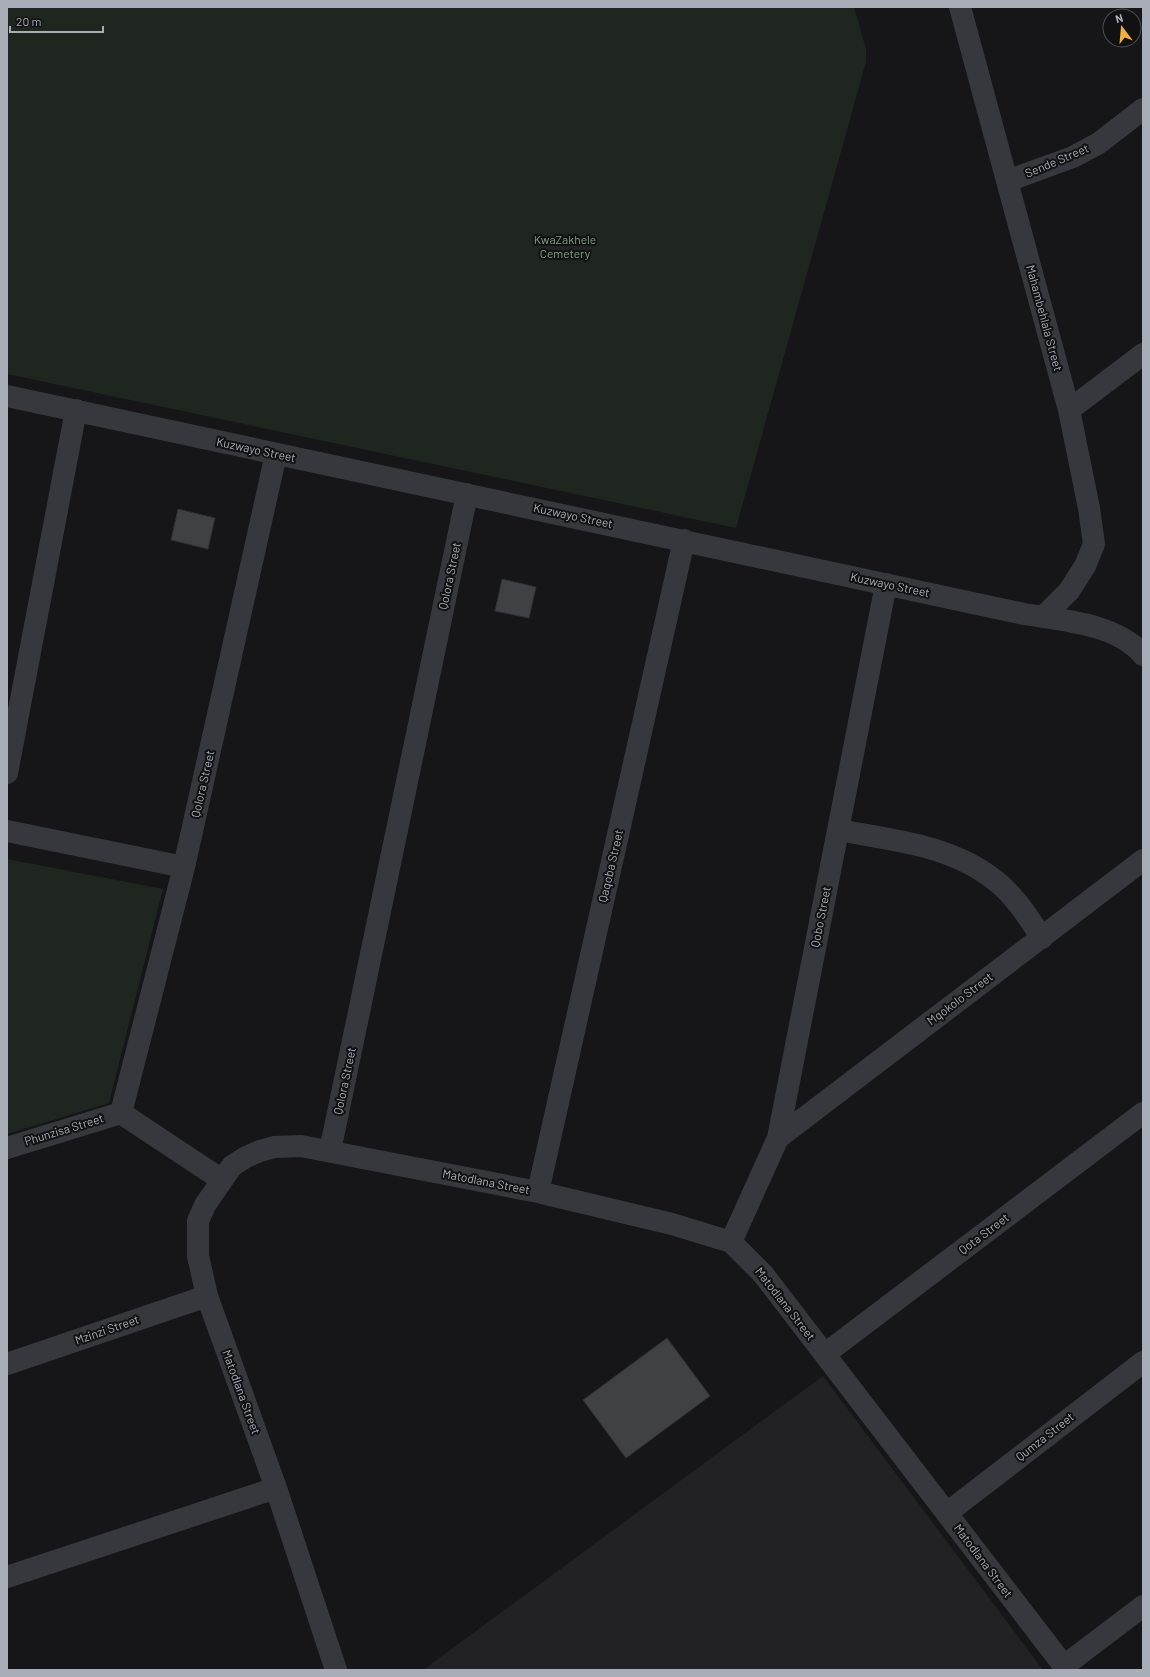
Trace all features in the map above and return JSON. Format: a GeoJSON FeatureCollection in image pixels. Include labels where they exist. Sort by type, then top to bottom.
{"type":"FeatureCollection","features":[{"type":"Feature","properties":{"kind":"street","name":"Mahambehlala Street"},"geometry":{"type":"LineString","coordinates":[[960,7],[1069,410],[1090,508],[1094,544],[1085,566],[1069,591],[1043,617]]}},
{"type":"Feature","properties":{"kind":"street","name":"Sende Street"},"geometry":{"type":"LineString","coordinates":[[1007,181],[1073,157],[1099,143],[1143,109]]}},
{"type":"Feature","properties":{"kind":"street"},"geometry":{"type":"LineString","coordinates":[[1069,410],[1143,354]]}},
{"type":"Feature","properties":{"kind":"street","name":"Kuzwayo Street"},"geometry":{"type":"LineString","coordinates":[[7,396],[886,584],[1083,624],[1124,638],[1141,647]]}},
{"type":"Feature","properties":{"kind":"street"},"geometry":{"type":"LineString","coordinates":[[7,773],[76,410]]}},
{"type":"Feature","properties":{"kind":"street","name":"Qolora Street"},"geometry":{"type":"LineString","coordinates":[[121,1113],[184,867],[276,454]]}},
{"type":"Feature","properties":{"kind":"street","name":"Qolora Street"},"geometry":{"type":"LineString","coordinates":[[330,1151],[467,494]]}},
{"type":"Feature","properties":{"kind":"street","name":"Qaqoba Street"},"geometry":{"type":"LineString","coordinates":[[538,1192],[684,540]]}},
{"type":"Feature","properties":{"kind":"street","name":"Qobo Street"},"geometry":{"type":"LineString","coordinates":[[731,1242],[778,1138],[886,584]]}},
{"type":"Feature","properties":{"kind":"street"},"geometry":{"type":"LineString","coordinates":[[838,830],[912,844],[957,856],[997,881],[1020,905],[1042,938]]}},
{"type":"Feature","properties":{"kind":"street"},"geometry":{"type":"LineString","coordinates":[[7,831],[184,867]]}},
{"type":"Feature","properties":{"kind":"street","name":"Mqokolo Street"},"geometry":{"type":"LineString","coordinates":[[778,1138],[1143,860]]}},
{"type":"Feature","properties":{"kind":"street"},"geometry":{"type":"LineString","coordinates":[[121,1113],[222,1180]]}},
{"type":"Feature","properties":{"kind":"street","name":"Phunzisa Street"},"geometry":{"type":"LineString","coordinates":[[7,1148],[121,1113]]}},
{"type":"Feature","properties":{"kind":"street","name":"Qota Street"},"geometry":{"type":"LineString","coordinates":[[825,1354],[1143,1113]]}},
{"type":"Feature","properties":{"kind":"street","name":"Matodlana Street"},"geometry":{"type":"LineString","coordinates":[[336,1670],[276,1488],[207,1296],[198,1256],[198,1221],[205,1205],[222,1180],[232,1166],[246,1156],[274,1148],[301,1146],[538,1192],[672,1224],[731,1242],[763,1274],[1065,1668]]}},
{"type":"Feature","properties":{"kind":"street","name":"Mzinzi Street"},"geometry":{"type":"LineString","coordinates":[[7,1364],[207,1296]]}},
{"type":"Feature","properties":{"kind":"street","name":"Qumza Street"},"geometry":{"type":"LineString","coordinates":[[946,1513],[1143,1362]]}},
{"type":"Feature","properties":{"kind":"street"},"geometry":{"type":"LineString","coordinates":[[7,1577],[276,1488]]}},
{"type":"Feature","properties":{"kind":"street"},"geometry":{"type":"LineString","coordinates":[[1065,1668],[1143,1606]]}},
{"type":"Feature","properties":{"kind":"shaded area"},"geometry":{"type":"Polygon","coordinates":[[[823,1376],[1043,1670],[423,1670],[823,1376]]]}},
{"type":"Feature","properties":{"kind":"green space","name":"KwaZakhele Cemetery"},"geometry":{"type":"Polygon","coordinates":[[[7,7],[854,7],[866,49],[866,62],[736,528],[7,374],[7,7]]]}},
{"type":"Feature","properties":{"kind":"green space"},"geometry":{"type":"Polygon","coordinates":[[[7,859],[163,889],[109,1103],[7,1134],[7,859]]]}},
{"type":"Feature","properties":{"kind":"building"},"geometry":{"type":"Polygon","coordinates":[[[178,509],[215,518],[208,549],[171,540],[178,509]]]}},
{"type":"Feature","properties":{"kind":"building"},"geometry":{"type":"Polygon","coordinates":[[[502,579],[536,587],[529,618],[495,611],[502,579]]]}},
{"type":"Feature","properties":{"kind":"building"},"geometry":{"type":"Polygon","coordinates":[[[667,1338],[710,1396],[626,1458],[583,1400],[667,1338]]]}}]}
